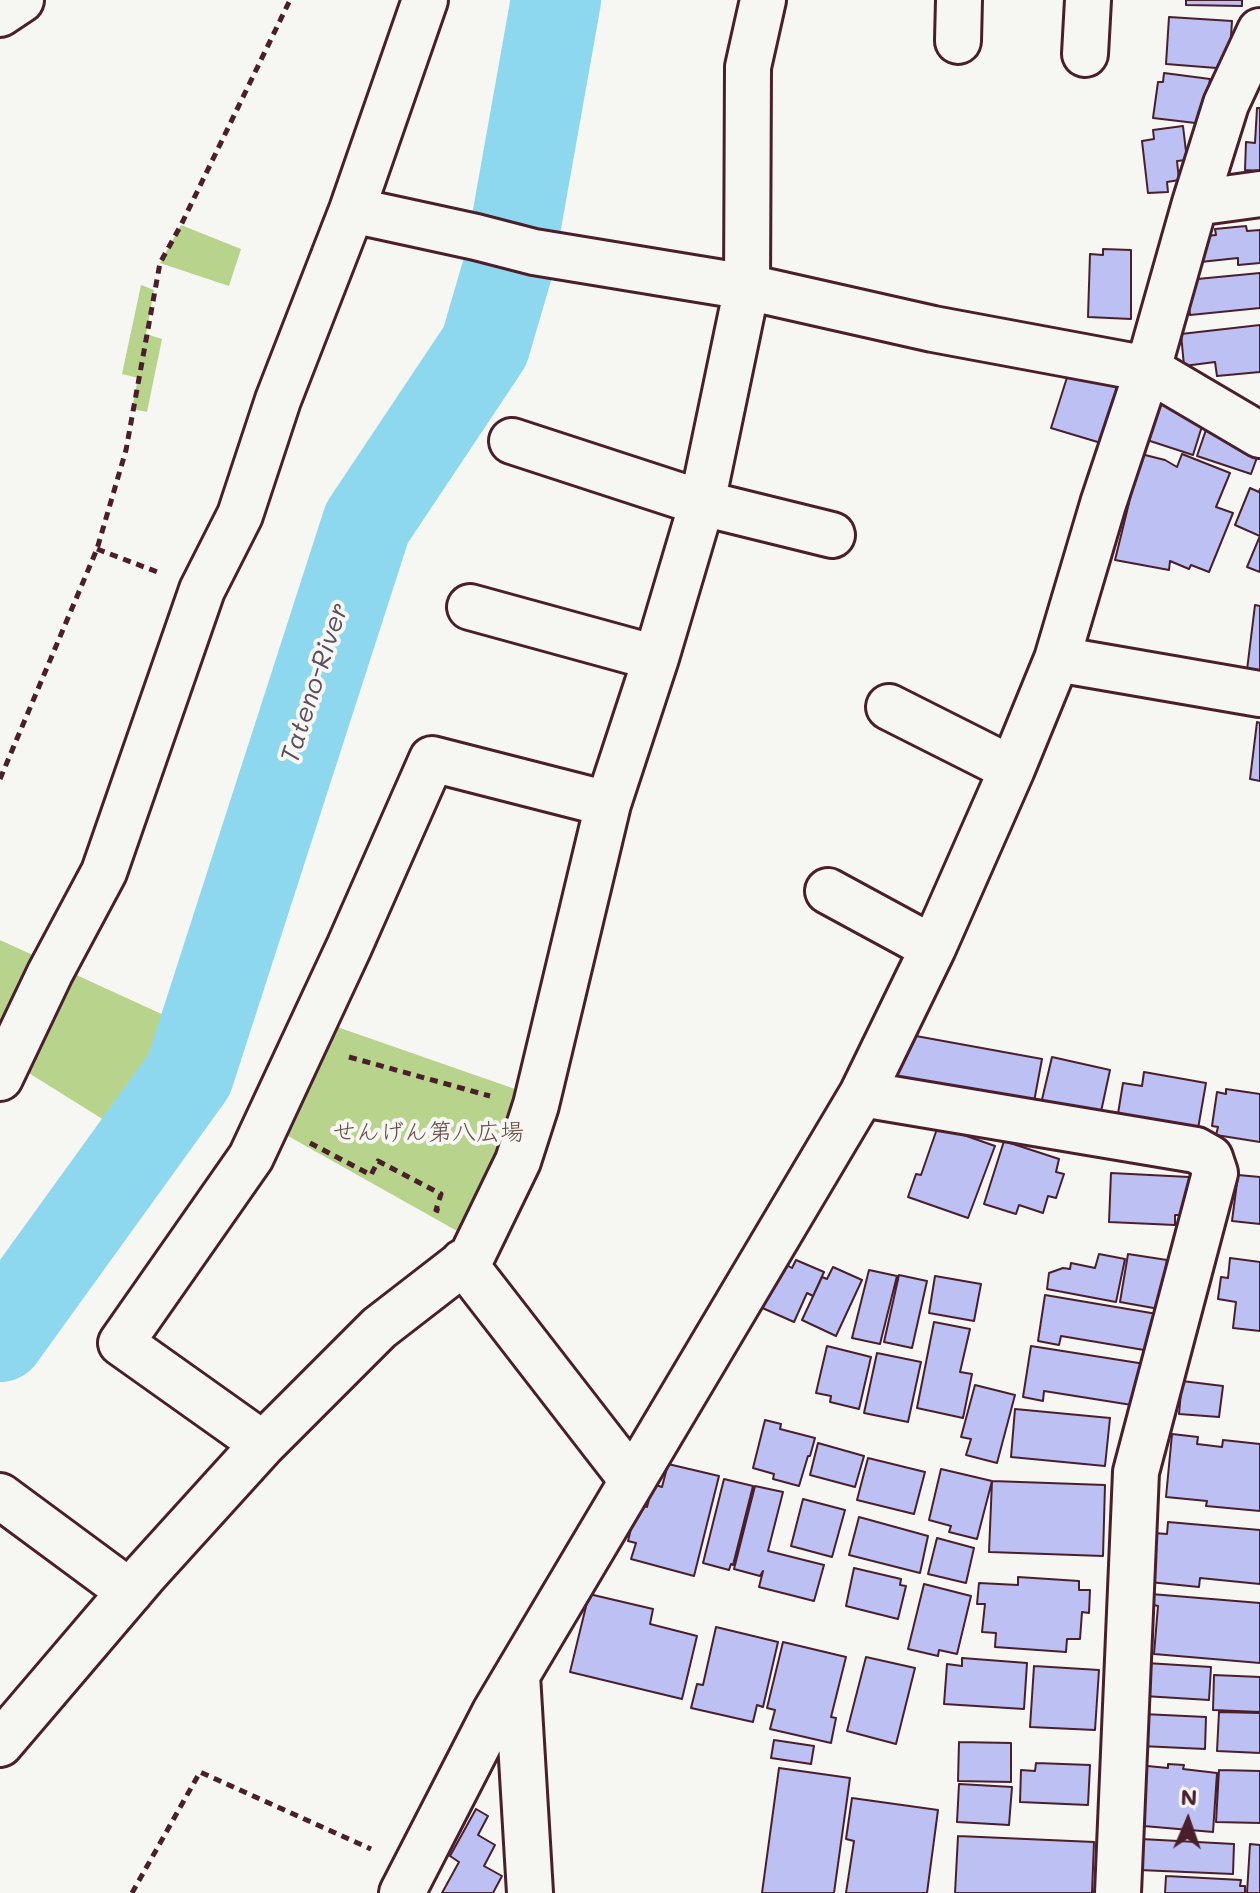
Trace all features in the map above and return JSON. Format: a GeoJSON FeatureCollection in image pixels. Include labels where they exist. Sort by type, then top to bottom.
{"type":"FeatureCollection","features":[{"type":"Feature","properties":{"kind":"street"},"geometry":{"type":"LineString","coordinates":[[0,14],[21,0]]}},
{"type":"Feature","properties":{"kind":"street"},"geometry":{"type":"LineString","coordinates":[[0,1078],[50,973],[104,872],[202,590],[240,515],[278,400],[352,210],[425,0]]}},
{"type":"Feature","properties":{"kind":"street"},"geometry":{"type":"LineString","coordinates":[[0,1744],[130,1592],[263,1444],[379,1328],[472,1256],[518,1161],[532,1119],[608,804],[702,503],[747,287],[748,67],[763,0]]}},
{"type":"Feature","properties":{"kind":"street"},"geometry":{"type":"LineString","coordinates":[[1085,54],[1088,0]]}},
{"type":"Feature","properties":{"kind":"street"},"geometry":{"type":"LineString","coordinates":[[409,1881],[495,1712],[862,1094],[933,948],[1057,659],[1103,504],[1148,369],[1226,104],[1260,31]]}},
{"type":"Feature","properties":{"kind":"street"},"geometry":{"type":"LineString","coordinates":[[1195,203],[1260,194]]}},
{"type":"Feature","properties":{"kind":"street"},"geometry":{"type":"LineString","coordinates":[[352,210],[534,252],[747,287],[933,329],[1148,369],[1260,435]]}},
{"type":"Feature","properties":{"kind":"street"},"geometry":{"type":"LineString","coordinates":[[512,441],[702,503],[832,535]]}},
{"type":"Feature","properties":{"kind":"street"},"geometry":{"type":"LineString","coordinates":[[470,607],[656,658]]}},
{"type":"Feature","properties":{"kind":"street"},"geometry":{"type":"LineString","coordinates":[[1057,659],[1260,694]]}},
{"type":"Feature","properties":{"kind":"street"},"geometry":{"type":"LineString","coordinates":[[889,707],[1012,769]]}},
{"type":"Feature","properties":{"kind":"street"},"geometry":{"type":"LineString","coordinates":[[263,1444],[121,1343],[251,1157],[432,759],[608,804]]}},
{"type":"Feature","properties":{"kind":"street"},"geometry":{"type":"LineString","coordinates":[[828,891],[933,948]]}},
{"type":"Feature","properties":{"kind":"street"},"geometry":{"type":"LineString","coordinates":[[862,1094],[1196,1150],[1210,1158],[1215,1173],[1136,1472],[1118,1893]]}},
{"type":"Feature","properties":{"kind":"street"},"geometry":{"type":"LineString","coordinates":[[463,1262],[632,1480]]}},
{"type":"Feature","properties":{"kind":"street"},"geometry":{"type":"LineString","coordinates":[[0,1496],[130,1592]]}},
{"type":"Feature","properties":{"kind":"street"},"geometry":{"type":"LineString","coordinates":[[517,1675],[530,1893]]}},
{"type":"Feature","properties":{"kind":"path"},"geometry":{"type":"LineString","coordinates":[[0,779],[97,549],[126,450],[160,263],[290,0]]}},
{"type":"Feature","properties":{"kind":"path"},"geometry":{"type":"LineString","coordinates":[[97,549],[202,590]]}},
{"type":"Feature","properties":{"kind":"path"},"geometry":{"type":"LineString","coordinates":[[338,1054],[495,1097]]}},
{"type":"Feature","properties":{"kind":"path"},"geometry":{"type":"LineString","coordinates":[[310,1143],[371,1175],[378,1161],[441,1194],[436,1210],[447,1215]]}},
{"type":"Feature","properties":{"kind":"path"},"geometry":{"type":"LineString","coordinates":[[132,1893],[200,1772],[409,1881]]}},
{"type":"Feature","properties":{"kind":"green space"},"geometry":{"type":"Polygon","coordinates":[[[181,225],[241,249],[229,286],[160,263],[181,225]]]}},
{"type":"Feature","properties":{"kind":"green space"},"geometry":{"type":"Polygon","coordinates":[[[141,285],[154,290],[146,334],[162,339],[147,412],[132,409],[138,378],[122,374],[141,285]]]}},
{"type":"Feature","properties":{"kind":"green space"},"geometry":{"type":"Polygon","coordinates":[[[0,940],[179,1022],[120,1130],[0,1055],[0,940]]]}},
{"type":"Feature","properties":{"kind":"green space","name":"せんげん第八広場"},"geometry":{"type":"Polygon","coordinates":[[[323,1022],[515,1089],[507,1124],[466,1236],[272,1127],[323,1022]]]}},
{"type":"Feature","properties":{"kind":"building"},"geometry":{"type":"Polygon","coordinates":[[[1186,0],[1242,0],[1242,6],[1186,5],[1186,0]]]}},
{"type":"Feature","properties":{"kind":"building"},"geometry":{"type":"Polygon","coordinates":[[[1169,17],[1232,21],[1229,69],[1166,64],[1169,17]]]}},
{"type":"Feature","properties":{"kind":"building"},"geometry":{"type":"Polygon","coordinates":[[[1164,73],[1210,79],[1204,124],[1153,118],[1158,82],[1163,82],[1164,73]]]}},
{"type":"Feature","properties":{"kind":"building"},"geometry":{"type":"Polygon","coordinates":[[[1257,108],[1260,108],[1260,171],[1245,170],[1246,142],[1255,143],[1257,108]]]}},
{"type":"Feature","properties":{"kind":"building"},"geometry":{"type":"Polygon","coordinates":[[[1183,126],[1187,160],[1177,161],[1179,180],[1167,182],[1168,192],[1148,193],[1142,141],[1154,139],[1153,130],[1183,126]]]}},
{"type":"Feature","properties":{"kind":"building"},"geometry":{"type":"Polygon","coordinates":[[[1246,226],[1247,231],[1260,230],[1260,263],[1238,265],[1238,258],[1191,263],[1196,237],[1216,235],[1215,229],[1246,226]]]}},
{"type":"Feature","properties":{"kind":"building"},"geometry":{"type":"Polygon","coordinates":[[[1103,249],[1131,250],[1131,319],[1088,317],[1090,254],[1103,255],[1103,249]]]}},
{"type":"Feature","properties":{"kind":"building"},"geometry":{"type":"Polygon","coordinates":[[[1260,273],[1260,308],[1190,315],[1187,280],[1260,273]]]}},
{"type":"Feature","properties":{"kind":"building"},"geometry":{"type":"Polygon","coordinates":[[[1260,325],[1260,372],[1217,376],[1215,362],[1184,366],[1181,334],[1260,325]]]}},
{"type":"Feature","properties":{"kind":"building"},"geometry":{"type":"Polygon","coordinates":[[[1070,368],[1121,379],[1101,443],[1051,428],[1070,368]]]}},
{"type":"Feature","properties":{"kind":"building"},"geometry":{"type":"Polygon","coordinates":[[[1157,401],[1199,414],[1203,423],[1193,455],[1147,440],[1157,401]]]}},
{"type":"Feature","properties":{"kind":"building"},"geometry":{"type":"Polygon","coordinates":[[[1208,424],[1259,452],[1251,474],[1197,456],[1208,424]]]}},
{"type":"Feature","properties":{"kind":"building"},"geometry":{"type":"Polygon","coordinates":[[[1141,454],[1165,460],[1177,467],[1182,454],[1230,473],[1216,507],[1233,513],[1209,572],[1191,565],[1189,569],[1170,561],[1169,570],[1115,560],[1141,454]]]}},
{"type":"Feature","properties":{"kind":"building"},"geometry":{"type":"Polygon","coordinates":[[[1250,488],[1259,492],[1260,489],[1260,536],[1235,525],[1250,488]]]}},
{"type":"Feature","properties":{"kind":"building"},"geometry":{"type":"Polygon","coordinates":[[[1260,536],[1260,572],[1247,567],[1260,536]]]}},
{"type":"Feature","properties":{"kind":"building"},"geometry":{"type":"Polygon","coordinates":[[[1255,605],[1260,606],[1260,672],[1247,670],[1255,605]]]}},
{"type":"Feature","properties":{"kind":"building"},"geometry":{"type":"Polygon","coordinates":[[[1257,722],[1260,723],[1260,781],[1250,779],[1257,722]]]}},
{"type":"Feature","properties":{"kind":"building"},"geometry":{"type":"Polygon","coordinates":[[[905,1034],[1042,1059],[1033,1107],[896,1083],[905,1034]]]}},
{"type":"Feature","properties":{"kind":"building"},"geometry":{"type":"Polygon","coordinates":[[[1052,1057],[1110,1070],[1099,1121],[1040,1108],[1052,1057]]]}},
{"type":"Feature","properties":{"kind":"building"},"geometry":{"type":"Polygon","coordinates":[[[1144,1072],[1206,1083],[1196,1140],[1116,1126],[1123,1083],[1142,1086],[1144,1072]]]}},
{"type":"Feature","properties":{"kind":"building"},"geometry":{"type":"Polygon","coordinates":[[[1226,1089],[1260,1094],[1260,1142],[1216,1135],[1218,1127],[1212,1126],[1217,1092],[1226,1094],[1226,1089]]]}},
{"type":"Feature","properties":{"kind":"building"},"geometry":{"type":"Polygon","coordinates":[[[938,1126],[995,1146],[968,1218],[908,1197],[916,1174],[921,1175],[938,1126]]]}},
{"type":"Feature","properties":{"kind":"building"},"geometry":{"type":"Polygon","coordinates":[[[1004,1141],[1059,1159],[1056,1172],[1064,1174],[1056,1198],[1048,1196],[1043,1213],[1019,1205],[1016,1214],[984,1204],[1004,1141]]]}},
{"type":"Feature","properties":{"kind":"building"},"geometry":{"type":"Polygon","coordinates":[[[1111,1173],[1189,1177],[1187,1215],[1175,1215],[1175,1225],[1109,1222],[1111,1173]]]}},
{"type":"Feature","properties":{"kind":"building"},"geometry":{"type":"Polygon","coordinates":[[[1238,1175],[1260,1177],[1260,1224],[1232,1221],[1238,1175]]]}},
{"type":"Feature","properties":{"kind":"building"},"geometry":{"type":"Polygon","coordinates":[[[1099,1254],[1125,1259],[1116,1302],[1047,1289],[1049,1273],[1070,1269],[1071,1263],[1095,1268],[1099,1254]]]}},
{"type":"Feature","properties":{"kind":"building"},"geometry":{"type":"Polygon","coordinates":[[[1128,1254],[1167,1260],[1159,1309],[1120,1302],[1128,1254]]]}},
{"type":"Feature","properties":{"kind":"building"},"geometry":{"type":"Polygon","coordinates":[[[1230,1258],[1260,1262],[1260,1331],[1233,1328],[1236,1302],[1218,1299],[1221,1277],[1228,1278],[1230,1258]]]}},
{"type":"Feature","properties":{"kind":"building"},"geometry":{"type":"Polygon","coordinates":[[[796,1260],[824,1272],[813,1296],[807,1293],[794,1322],[758,1306],[769,1283],[775,1286],[785,1264],[792,1268],[796,1260]]]}},
{"type":"Feature","properties":{"kind":"building"},"geometry":{"type":"Polygon","coordinates":[[[833,1267],[862,1280],[836,1336],[802,1320],[822,1277],[827,1279],[833,1267]]]}},
{"type":"Feature","properties":{"kind":"building"},"geometry":{"type":"Polygon","coordinates":[[[869,1270],[897,1276],[880,1344],[852,1338],[869,1270]]]}},
{"type":"Feature","properties":{"kind":"building"},"geometry":{"type":"Polygon","coordinates":[[[899,1275],[927,1281],[912,1348],[884,1342],[899,1275]]]}},
{"type":"Feature","properties":{"kind":"building"},"geometry":{"type":"Polygon","coordinates":[[[935,1276],[981,1284],[974,1321],[929,1313],[935,1276]]]}},
{"type":"Feature","properties":{"kind":"building"},"geometry":{"type":"Polygon","coordinates":[[[1045,1295],[1157,1314],[1150,1351],[1061,1336],[1059,1345],[1038,1341],[1045,1295]]]}},
{"type":"Feature","properties":{"kind":"building"},"geometry":{"type":"Polygon","coordinates":[[[934,1322],[970,1329],[960,1372],[972,1374],[963,1418],[917,1408],[934,1322]]]}},
{"type":"Feature","properties":{"kind":"building"},"geometry":{"type":"Polygon","coordinates":[[[827,1346],[871,1357],[859,1409],[830,1402],[831,1396],[816,1393],[827,1346]]]}},
{"type":"Feature","properties":{"kind":"building"},"geometry":{"type":"Polygon","coordinates":[[[1031,1346],[1145,1364],[1138,1406],[1044,1391],[1043,1401],[1023,1397],[1031,1346]]]}},
{"type":"Feature","properties":{"kind":"building"},"geometry":{"type":"Polygon","coordinates":[[[877,1353],[921,1362],[908,1422],[864,1413],[877,1353]]]}},
{"type":"Feature","properties":{"kind":"building"},"geometry":{"type":"Polygon","coordinates":[[[1182,1381],[1223,1386],[1219,1417],[1179,1414],[1182,1381]]]}},
{"type":"Feature","properties":{"kind":"building"},"geometry":{"type":"Polygon","coordinates":[[[975,1385],[1015,1395],[997,1463],[966,1455],[971,1439],[961,1437],[975,1385]]]}},
{"type":"Feature","properties":{"kind":"building"},"geometry":{"type":"Polygon","coordinates":[[[1015,1409],[1110,1418],[1105,1466],[1011,1457],[1015,1409]]]}},
{"type":"Feature","properties":{"kind":"building"},"geometry":{"type":"Polygon","coordinates":[[[765,1420],[781,1424],[780,1429],[815,1438],[799,1486],[773,1479],[774,1474],[753,1468],[765,1420]]]}},
{"type":"Feature","properties":{"kind":"building"},"geometry":{"type":"Polygon","coordinates":[[[1172,1434],[1198,1437],[1197,1444],[1222,1447],[1223,1440],[1260,1444],[1260,1511],[1206,1506],[1207,1501],[1166,1497],[1172,1434]]]}},
{"type":"Feature","properties":{"kind":"building"},"geometry":{"type":"Polygon","coordinates":[[[818,1443],[864,1456],[855,1487],[810,1475],[818,1443]]]}},
{"type":"Feature","properties":{"kind":"building"},"geometry":{"type":"Polygon","coordinates":[[[868,1458],[925,1472],[914,1514],[857,1500],[868,1458]]]}},
{"type":"Feature","properties":{"kind":"building"},"geometry":{"type":"Polygon","coordinates":[[[668,1464],[719,1476],[694,1576],[631,1559],[636,1543],[628,1541],[637,1504],[647,1507],[653,1484],[662,1487],[668,1464]]]}},
{"type":"Feature","properties":{"kind":"building"},"geometry":{"type":"Polygon","coordinates":[[[941,1469],[992,1481],[977,1539],[949,1532],[951,1526],[929,1520],[941,1469]]]}},
{"type":"Feature","properties":{"kind":"building"},"geometry":{"type":"Polygon","coordinates":[[[724,1479],[753,1486],[733,1565],[729,1570],[703,1563],[724,1479]]]}},
{"type":"Feature","properties":{"kind":"building"},"geometry":{"type":"Polygon","coordinates":[[[992,1481],[1105,1485],[1103,1556],[989,1552],[992,1481]]]}},
{"type":"Feature","properties":{"kind":"building"},"geometry":{"type":"Polygon","coordinates":[[[755,1486],[783,1492],[768,1551],[824,1565],[814,1601],[759,1587],[763,1571],[760,1576],[734,1569],[755,1486]]]}},
{"type":"Feature","properties":{"kind":"building"},"geometry":{"type":"Polygon","coordinates":[[[803,1499],[845,1510],[832,1557],[791,1546],[803,1499]]]}},
{"type":"Feature","properties":{"kind":"building"},"geometry":{"type":"Polygon","coordinates":[[[859,1517],[928,1536],[920,1573],[849,1555],[859,1517]]]}},
{"type":"Feature","properties":{"kind":"building"},"geometry":{"type":"Polygon","coordinates":[[[1168,1522],[1260,1530],[1260,1584],[1200,1578],[1199,1587],[1149,1582],[1154,1533],[1167,1534],[1168,1522]]]}},
{"type":"Feature","properties":{"kind":"building"},"geometry":{"type":"Polygon","coordinates":[[[937,1538],[974,1548],[966,1583],[928,1574],[937,1538]]]}},
{"type":"Feature","properties":{"kind":"building"},"geometry":{"type":"Polygon","coordinates":[[[854,1568],[901,1579],[900,1585],[906,1586],[898,1619],[846,1606],[854,1568]]]}},
{"type":"Feature","properties":{"kind":"building"},"geometry":{"type":"Polygon","coordinates":[[[1018,1577],[1079,1581],[1079,1590],[1090,1590],[1089,1613],[1082,1612],[1080,1639],[1067,1639],[1066,1652],[995,1647],[996,1633],[982,1632],[985,1604],[977,1604],[979,1583],[1018,1585],[1018,1577]]]}},
{"type":"Feature","properties":{"kind":"building"},"geometry":{"type":"Polygon","coordinates":[[[924,1584],[971,1596],[957,1654],[939,1650],[938,1656],[908,1649],[924,1584]]]}},
{"type":"Feature","properties":{"kind":"building"},"geometry":{"type":"Polygon","coordinates":[[[589,1594],[653,1609],[650,1624],[697,1636],[682,1699],[570,1672],[589,1594]]]}},
{"type":"Feature","properties":{"kind":"building"},"geometry":{"type":"Polygon","coordinates":[[[1151,1594],[1260,1603],[1260,1663],[1154,1654],[1158,1606],[1150,1604],[1151,1594]]]}},
{"type":"Feature","properties":{"kind":"building"},"geometry":{"type":"Polygon","coordinates":[[[716,1627],[778,1642],[763,1707],[757,1705],[753,1722],[691,1708],[697,1684],[703,1685],[716,1627]]]}},
{"type":"Feature","properties":{"kind":"building"},"geometry":{"type":"Polygon","coordinates":[[[783,1642],[846,1657],[831,1717],[836,1718],[831,1743],[770,1729],[775,1710],[767,1708],[783,1642]]]}},
{"type":"Feature","properties":{"kind":"building"},"geometry":{"type":"Polygon","coordinates":[[[866,1657],[915,1668],[896,1744],[847,1731],[866,1657]]]}},
{"type":"Feature","properties":{"kind":"building"},"geometry":{"type":"Polygon","coordinates":[[[962,1658],[1027,1663],[1024,1709],[944,1704],[947,1664],[962,1666],[962,1658]]]}},
{"type":"Feature","properties":{"kind":"building"},"geometry":{"type":"Polygon","coordinates":[[[1146,1663],[1211,1667],[1209,1700],[1144,1696],[1146,1663]]]}},
{"type":"Feature","properties":{"kind":"building"},"geometry":{"type":"Polygon","coordinates":[[[1034,1666],[1099,1670],[1095,1730],[1030,1727],[1034,1666]]]}},
{"type":"Feature","properties":{"kind":"building"},"geometry":{"type":"Polygon","coordinates":[[[1214,1675],[1260,1677],[1260,1712],[1213,1710],[1214,1675]]]}},
{"type":"Feature","properties":{"kind":"building"},"geometry":{"type":"Polygon","coordinates":[[[1219,1712],[1260,1713],[1260,1753],[1217,1751],[1219,1712]]]}},
{"type":"Feature","properties":{"kind":"building"},"geometry":{"type":"Polygon","coordinates":[[[1143,1714],[1206,1717],[1205,1749],[1141,1746],[1143,1714]]]}},
{"type":"Feature","properties":{"kind":"building"},"geometry":{"type":"Polygon","coordinates":[[[774,1740],[814,1746],[811,1764],[771,1758],[774,1740]]]}},
{"type":"Feature","properties":{"kind":"building"},"geometry":{"type":"Polygon","coordinates":[[[959,1742],[1011,1743],[1011,1782],[958,1781],[959,1742]]]}},
{"type":"Feature","properties":{"kind":"building"},"geometry":{"type":"Polygon","coordinates":[[[1036,1763],[1090,1765],[1088,1805],[1020,1802],[1021,1770],[1035,1771],[1036,1763]]]}},
{"type":"Feature","properties":{"kind":"building"},"geometry":{"type":"Polygon","coordinates":[[[1168,1764],[1217,1773],[1213,1832],[1132,1825],[1137,1765],[1168,1768],[1168,1764]]]}},
{"type":"Feature","properties":{"kind":"building"},"geometry":{"type":"Polygon","coordinates":[[[779,1768],[850,1778],[834,1893],[762,1893],[779,1768]]]}},
{"type":"Feature","properties":{"kind":"building"},"geometry":{"type":"Polygon","coordinates":[[[1219,1770],[1260,1771],[1260,1823],[1216,1822],[1219,1770]]]}},
{"type":"Feature","properties":{"kind":"building"},"geometry":{"type":"Polygon","coordinates":[[[959,1784],[1012,1787],[1009,1825],[957,1822],[959,1784]]]}},
{"type":"Feature","properties":{"kind":"building"},"geometry":{"type":"Polygon","coordinates":[[[852,1798],[938,1810],[927,1893],[846,1893],[854,1841],[846,1839],[852,1798]]]}},
{"type":"Feature","properties":{"kind":"building"},"geometry":{"type":"Polygon","coordinates":[[[476,1809],[488,1816],[478,1835],[495,1845],[484,1866],[502,1876],[493,1893],[442,1893],[459,1862],[450,1856],[476,1809]]]}},
{"type":"Feature","properties":{"kind":"building"},"geometry":{"type":"Polygon","coordinates":[[[958,1836],[1094,1842],[1092,1893],[955,1893],[958,1836]]]}},
{"type":"Feature","properties":{"kind":"building"},"geometry":{"type":"Polygon","coordinates":[[[1141,1839],[1234,1844],[1233,1874],[1139,1870],[1141,1839]]]}},
{"type":"Feature","properties":{"kind":"building"},"geometry":{"type":"Polygon","coordinates":[[[1250,1844],[1260,1845],[1260,1893],[1247,1893],[1250,1844]]]}},
{"type":"Feature","properties":{"kind":"building"},"geometry":{"type":"Polygon","coordinates":[[[1166,1876],[1241,1880],[1240,1886],[1245,1886],[1245,1893],[1165,1893],[1166,1876]]]}},
{"type":"Feature","properties":{"kind":"waterway","name":"Tateno-River"},"geometry":{"type":"LineString","coordinates":[[0,1337],[189,1075],[367,523],[485,346],[509,264],[556,0]]}}]}
